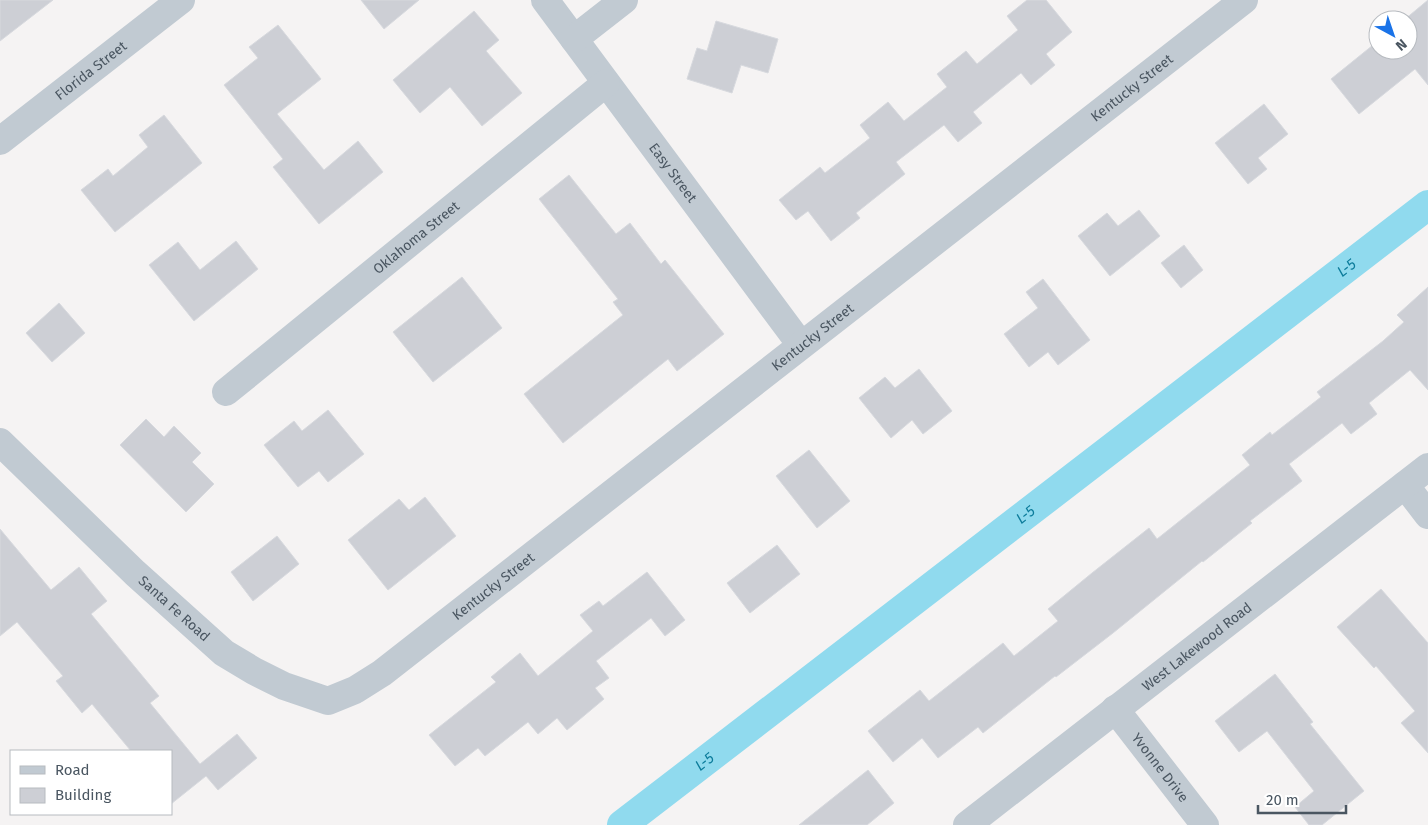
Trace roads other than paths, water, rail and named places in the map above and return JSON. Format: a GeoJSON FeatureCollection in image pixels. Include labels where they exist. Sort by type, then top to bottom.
{"type":"FeatureCollection","features":[{"type":"Feature","properties":{"kind":"street","name":"Florida Street"},"geometry":{"type":"LineString","coordinates":[[0,141],[181,0]]}},
{"type":"Feature","properties":{"kind":"street","name":"Easy Street"},"geometry":{"type":"LineString","coordinates":[[545,0],[801,345]]}},
{"type":"Feature","properties":{"kind":"street"},"geometry":{"type":"LineString","coordinates":[[574,39],[624,0]]}},
{"type":"Feature","properties":{"kind":"street","name":"Kentucky Street"},"geometry":{"type":"LineString","coordinates":[[382,673],[1244,0]]}},
{"type":"Feature","properties":{"kind":"street","name":"Oklahoma Street"},"geometry":{"type":"LineString","coordinates":[[226,392],[606,83]]}},
{"type":"Feature","properties":{"kind":"street","name":"Santa Fe Road"},"geometry":{"type":"LineString","coordinates":[[0,442],[135,574],[224,653],[284,686],[328,701],[355,690],[382,673]]}},
{"type":"Feature","properties":{"kind":"street","name":"West Lakewood Road"},"geometry":{"type":"LineString","coordinates":[[967,825],[1428,467]]}},
{"type":"Feature","properties":{"kind":"street"},"geometry":{"type":"LineString","coordinates":[[1405,485],[1428,515]]}},
{"type":"Feature","properties":{"kind":"street","name":"Yvonne Drive"},"geometry":{"type":"LineString","coordinates":[[1115,709],[1205,825]]}},
{"type":"Feature","properties":{"kind":"waterway","name":"L-5"},"geometry":{"type":"LineString","coordinates":[[622,825],[1428,205]]}}]}
